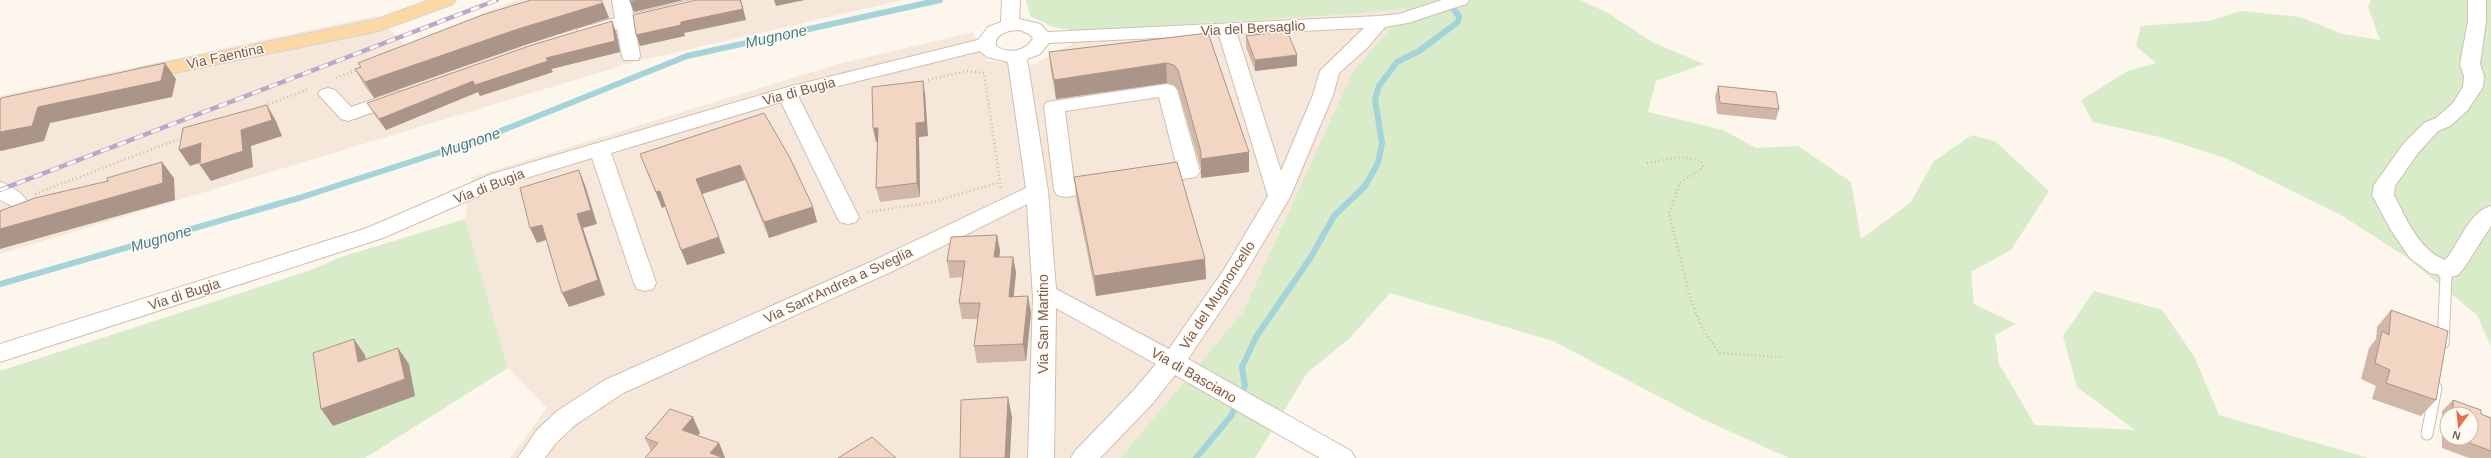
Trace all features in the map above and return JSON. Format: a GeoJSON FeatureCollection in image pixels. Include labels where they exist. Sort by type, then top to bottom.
{"type":"FeatureCollection","features":[{"type":"Feature","properties":{"kind":"main road","name":"Via Faentina"},"geometry":{"type":"LineString","coordinates":[[123,77],[379,25],[447,0]]}},
{"type":"Feature","properties":{"kind":"street"},"geometry":{"type":"LineString","coordinates":[[621,0],[631,56]]}},
{"type":"Feature","properties":{"kind":"street"},"geometry":{"type":"LineString","coordinates":[[566,39],[625,21],[714,0]]}},
{"type":"Feature","properties":{"kind":"street"},"geometry":{"type":"LineString","coordinates":[[1010,24],[1011,0]]}},
{"type":"Feature","properties":{"kind":"street"},"geometry":{"type":"LineString","coordinates":[[2477,0],[2477,21],[2470,64],[2474,76],[2473,87],[2460,107],[2443,122],[2431,127],[2411,148],[2385,185],[2383,195],[2409,243],[2429,264],[2442,269],[2450,269],[2461,258],[2472,234],[2491,213]]}},
{"type":"Feature","properties":{"kind":"street","name":"Via del Bersaglio"},"geometry":{"type":"LineString","coordinates":[[1042,38],[1379,22],[1402,19],[1453,3]]}},
{"type":"Feature","properties":{"kind":"street","name":"Via del Mugnoncello"},"geometry":{"type":"LineString","coordinates":[[1084,458],[1143,397],[1172,361],[1233,274],[1279,197],[1323,95],[1330,71],[1360,44],[1379,22]]}},
{"type":"Feature","properties":{"kind":"street"},"geometry":{"type":"LineString","coordinates":[[1010,24],[1034,28],[1042,38],[1037,48],[1017,56],[999,55],[992,52],[986,44],[991,32],[1010,24]]}},
{"type":"Feature","properties":{"kind":"street"},"geometry":{"type":"LineString","coordinates":[[1226,29],[1279,197]]}},
{"type":"Feature","properties":{"kind":"street","name":"Via di Bugia"},"geometry":{"type":"LineString","coordinates":[[0,353],[375,233],[499,179],[787,94],[986,44]]}},
{"type":"Feature","properties":{"kind":"street"},"geometry":{"type":"LineString","coordinates":[[1017,56],[1037,191]]}},
{"type":"Feature","properties":{"kind":"street"},"geometry":{"type":"LineString","coordinates":[[324,87],[348,115],[413,92]]}},
{"type":"Feature","properties":{"kind":"street"},"geometry":{"type":"LineString","coordinates":[[1167,90],[1189,172],[1065,190],[1054,106],[1167,90]]}},
{"type":"Feature","properties":{"kind":"street"},"geometry":{"type":"LineString","coordinates":[[787,94],[848,217]]}},
{"type":"Feature","properties":{"kind":"street"},"geometry":{"type":"LineString","coordinates":[[599,149],[645,283]]}},
{"type":"Feature","properties":{"kind":"street","name":"Via Sant'Andrea a Sveglia"},"geometry":{"type":"LineString","coordinates":[[531,458],[538,444],[568,417],[598,396],[660,365],[885,265],[1003,206],[1037,191]]}},
{"type":"Feature","properties":{"kind":"street","name":"Via San Martino"},"geometry":{"type":"LineString","coordinates":[[1037,191],[1045,297],[1041,458]]}},
{"type":"Feature","properties":{"kind":"street","name":"Via di Basciano"},"geometry":{"type":"LineString","coordinates":[[1045,297],[1055,297],[1172,361],[1267,417],[1342,458]]}},
{"type":"Feature","properties":{"kind":"lane"},"geometry":{"type":"LineString","coordinates":[[2441,356],[2445,327],[2446,283],[2442,269]]}},
{"type":"Feature","properties":{"kind":"lane"},"geometry":{"type":"LineString","coordinates":[[2427,434],[2438,377]]}},
{"type":"Feature","properties":{"kind":"path"},"geometry":{"type":"LineString","coordinates":[[260,108],[324,87],[363,68]]}},
{"type":"Feature","properties":{"kind":"path"},"geometry":{"type":"LineString","coordinates":[[928,80],[967,71],[984,73],[986,76],[1003,206]]}},
{"type":"Feature","properties":{"kind":"path"},"geometry":{"type":"LineString","coordinates":[[8,195],[186,136]]}},
{"type":"Feature","properties":{"kind":"path"},"geometry":{"type":"LineString","coordinates":[[1647,163],[1676,157],[1692,157],[1701,161],[1704,168],[1680,183],[1674,196],[1669,214],[1690,297],[1701,326],[1719,353],[1781,358]]}},
{"type":"Feature","properties":{"kind":"path"},"geometry":{"type":"LineString","coordinates":[[848,217],[876,209],[933,202],[1000,182]]}},
{"type":"Feature","properties":{"kind":"shaded area"},"geometry":{"type":"Polygon","coordinates":[[[517,0],[903,0],[634,62],[0,254],[0,96],[376,16],[405,45],[517,0]]]}},
{"type":"Feature","properties":{"kind":"shaded area"},"geometry":{"type":"Polygon","coordinates":[[[1408,9],[1352,73],[1243,312],[1120,458],[510,458],[547,408],[508,368],[465,219],[472,177],[838,64],[973,32],[987,61],[1033,65],[1098,29],[1408,9]]]}},
{"type":"Feature","properties":{"kind":"green space"},"geometry":{"type":"Polygon","coordinates":[[[1026,0],[1580,0],[1608,13],[1652,42],[1704,64],[1656,81],[1648,112],[1723,130],[1756,148],[1798,146],[1851,182],[1861,239],[1910,203],[1934,161],[1972,135],[1996,142],[2049,191],[2011,250],[1971,272],[1974,304],[2016,324],[1995,335],[1999,364],[2035,425],[2135,430],[2077,387],[2063,336],[2094,291],[2162,310],[2194,356],[2219,415],[2369,458],[1789,458],[1698,417],[1553,341],[1390,293],[1350,338],[1307,373],[1255,458],[1120,458],[1243,312],[1352,73],[1407,9],[1352,14],[1078,31],[1053,27],[1030,16],[1026,0]]]}},
{"type":"Feature","properties":{"kind":"green space"},"geometry":{"type":"Polygon","coordinates":[[[2371,0],[2491,0],[2491,347],[2477,315],[2406,257],[2341,215],[2225,158],[2160,137],[2093,122],[2081,100],[2128,71],[2156,63],[2136,46],[2141,26],[2209,21],[2241,11],[2300,17],[2342,34],[2380,40],[2368,7],[2371,0]]]}},
{"type":"Feature","properties":{"kind":"green space"},"geometry":{"type":"Polygon","coordinates":[[[465,219],[508,368],[365,458],[0,458],[0,371],[308,271],[341,257],[465,219]]]}},
{"type":"Feature","properties":{"kind":"building"},"geometry":{"type":"Polygon","coordinates":[[[531,0],[601,0],[603,3],[515,30],[365,82],[355,69],[361,67],[358,63],[485,14],[531,0]]]}},
{"type":"Feature","properties":{"kind":"building"},"geometry":{"type":"Polygon","coordinates":[[[696,0],[740,0],[743,9],[681,22],[681,25],[636,35],[633,15],[696,0]]]}},
{"type":"Feature","properties":{"kind":"building"},"geometry":{"type":"Polygon","coordinates":[[[612,21],[615,41],[546,58],[548,61],[475,85],[473,81],[379,119],[367,103],[532,45],[612,21]]]}},
{"type":"Feature","properties":{"kind":"building"},"geometry":{"type":"Polygon","coordinates":[[[1287,31],[1297,55],[1255,60],[1246,36],[1287,31]]]}},
{"type":"Feature","properties":{"kind":"building"},"geometry":{"type":"Polygon","coordinates":[[[1208,33],[1249,152],[1201,159],[1201,152],[1178,70],[1174,65],[1166,63],[1054,80],[1049,52],[1208,33]]]}},
{"type":"Feature","properties":{"kind":"building"},"geometry":{"type":"Polygon","coordinates":[[[165,63],[161,81],[38,107],[32,126],[0,132],[1,98],[165,63]]]}},
{"type":"Feature","properties":{"kind":"building"},"geometry":{"type":"Polygon","coordinates":[[[923,81],[925,122],[916,123],[917,183],[876,188],[878,128],[873,128],[872,87],[923,81]]]}},
{"type":"Feature","properties":{"kind":"building"},"geometry":{"type":"Polygon","coordinates":[[[1718,86],[1776,92],[1779,109],[1720,103],[1718,86]]]}},
{"type":"Feature","properties":{"kind":"building"},"geometry":{"type":"Polygon","coordinates":[[[267,105],[272,120],[241,130],[243,151],[200,165],[201,143],[179,150],[183,128],[267,105]]]}},
{"type":"Feature","properties":{"kind":"building"},"geometry":{"type":"Polygon","coordinates":[[[764,113],[790,158],[813,207],[764,222],[740,165],[696,179],[719,237],[681,250],[660,191],[656,192],[640,154],[764,113]]]}},
{"type":"Feature","properties":{"kind":"building"},"geometry":{"type":"Polygon","coordinates":[[[162,162],[163,183],[0,229],[0,211],[35,198],[108,181],[107,178],[162,162]]]}},
{"type":"Feature","properties":{"kind":"building"},"geometry":{"type":"Polygon","coordinates":[[[1177,162],[1205,259],[1094,276],[1074,177],[1177,162]]]}},
{"type":"Feature","properties":{"kind":"building"},"geometry":{"type":"Polygon","coordinates":[[[579,170],[591,210],[577,214],[598,280],[562,293],[542,225],[530,228],[520,188],[579,170]]]}},
{"type":"Feature","properties":{"kind":"building"},"geometry":{"type":"Polygon","coordinates":[[[997,235],[994,257],[1013,257],[1009,297],[1028,296],[1023,344],[974,346],[980,303],[959,303],[965,261],[947,261],[951,237],[997,235]]]}},
{"type":"Feature","properties":{"kind":"building"},"geometry":{"type":"Polygon","coordinates":[[[2391,310],[2448,331],[2436,400],[2386,383],[2390,370],[2375,363],[2382,331],[2389,335],[2391,310]]]}},
{"type":"Feature","properties":{"kind":"building"},"geometry":{"type":"Polygon","coordinates":[[[354,339],[358,362],[398,348],[405,379],[321,409],[313,353],[354,339]]]}},
{"type":"Feature","properties":{"kind":"building"},"geometry":{"type":"Polygon","coordinates":[[[1008,397],[1005,458],[960,458],[961,400],[1008,397]]]}},
{"type":"Feature","properties":{"kind":"building"},"geometry":{"type":"Polygon","coordinates":[[[2453,400],[2470,406],[2453,406],[2453,400]]]}},
{"type":"Feature","properties":{"kind":"building"},"geometry":{"type":"Polygon","coordinates":[[[670,409],[693,417],[682,430],[719,443],[710,453],[724,458],[645,458],[658,443],[645,438],[670,409]]]}},
{"type":"Feature","properties":{"kind":"building"},"geometry":{"type":"Polygon","coordinates":[[[2479,409],[2481,410],[2481,414],[2491,418],[2491,451],[2478,446],[2479,409]]]}},
{"type":"Feature","properties":{"kind":"building"},"geometry":{"type":"Polygon","coordinates":[[[872,437],[896,458],[838,458],[872,437]]]}},
{"type":"Feature","properties":{"kind":"waterway","name":"Mugnone"},"geometry":{"type":"LineString","coordinates":[[0,284],[299,198],[481,139],[687,56],[940,0]]}},
{"type":"Feature","properties":{"kind":"waterway"},"geometry":{"type":"LineString","coordinates":[[1196,458],[1231,416],[1245,386],[1242,367],[1256,337],[1311,257],[1334,216],[1365,186],[1378,163],[1382,143],[1375,99],[1379,86],[1397,62],[1419,51],[1458,22],[1459,16],[1446,0]]}},
{"type":"Feature","properties":{"kind":"railway"},"geometry":{"type":"LineString","coordinates":[[0,190],[497,0]]}}]}
